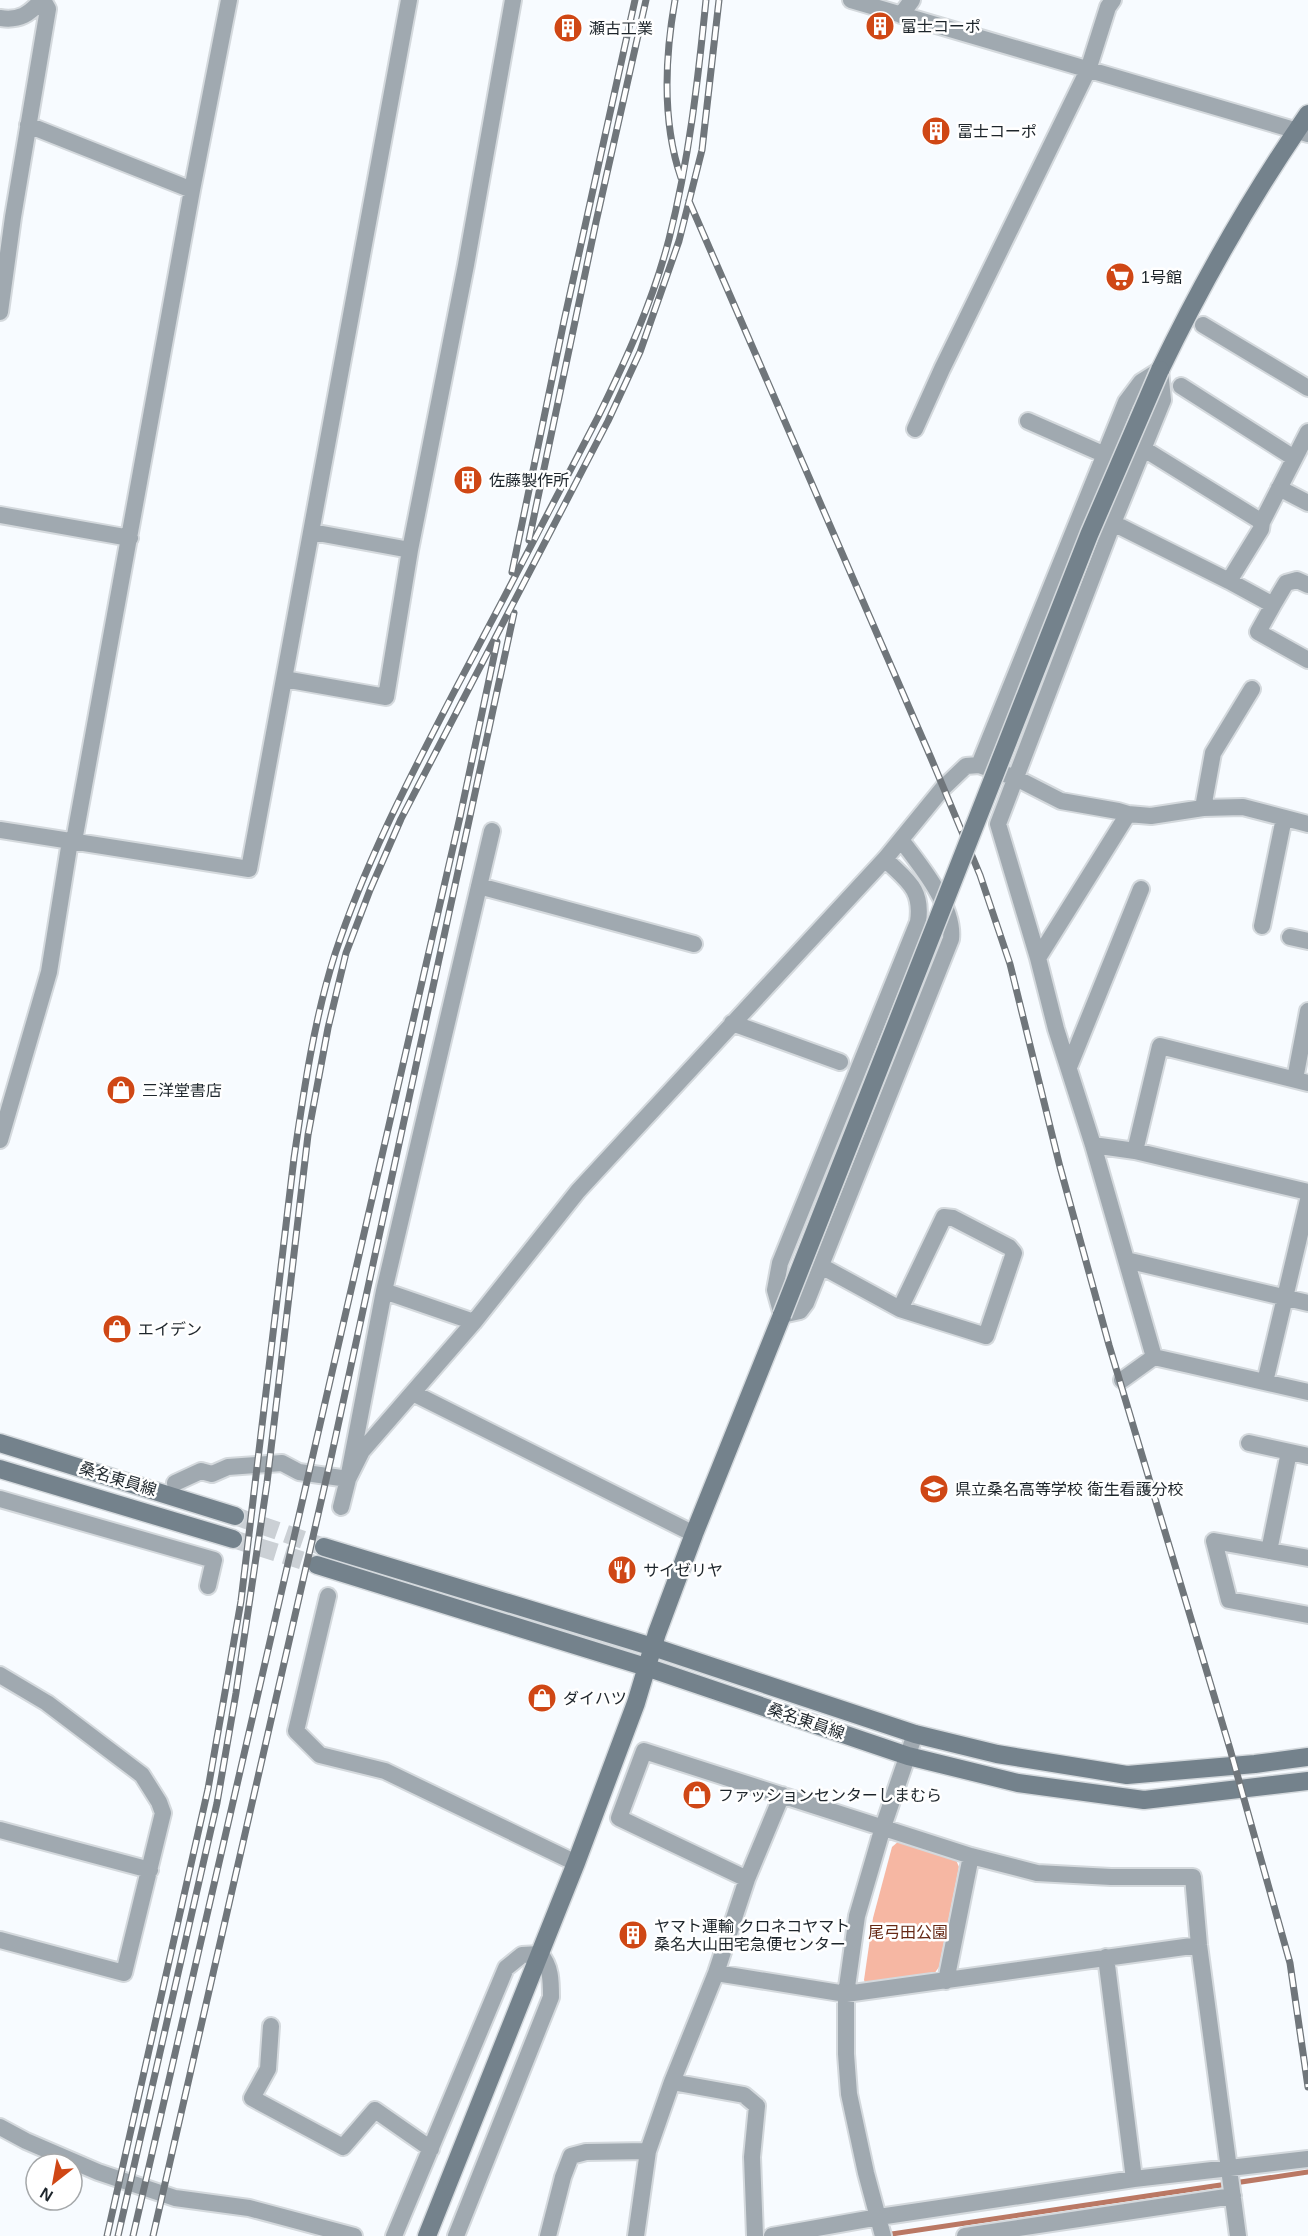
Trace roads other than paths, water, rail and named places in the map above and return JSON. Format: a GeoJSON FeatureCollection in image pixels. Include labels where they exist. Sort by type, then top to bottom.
{"type":"FeatureCollection","features":[{"type":"Feature","properties":{"kind":"main road"},"geometry":{"type":"LineString","coordinates":[[426,2236],[576,1863],[636,1703],[646,1667],[694,1534],[1089,535],[1160,370],[1187,315],[1238,223],[1302,132],[1308,114]]}},
{"type":"Feature","properties":{"kind":"main road","name":"桑名東員線"},"geometry":{"type":"LineString","coordinates":[[0,1443],[235,1515]]}},
{"type":"Feature","properties":{"kind":"main road","name":"桑名東員線"},"geometry":{"type":"LineString","coordinates":[[0,1469],[233,1539]]}},
{"type":"Feature","properties":{"kind":"main road","name":"桑名東員線"},"geometry":{"type":"LineString","coordinates":[[324,1547],[653,1647],[915,1734],[998,1754],[1127,1775],[1308,1757]]}},
{"type":"Feature","properties":{"kind":"main road","name":"桑名東員線"},"geometry":{"type":"LineString","coordinates":[[317,1565],[646,1667],[908,1756],[1018,1783],[1144,1800],[1308,1781]]}},
{"type":"Feature","properties":{"kind":"street"},"geometry":{"type":"LineString","coordinates":[[0,18],[20,19],[31,12],[42,0],[48,9],[0,312]]}},
{"type":"Feature","properties":{"kind":"street"},"geometry":{"type":"LineString","coordinates":[[0,1140],[49,972],[229,0]]}},
{"type":"Feature","properties":{"kind":"street"},"geometry":{"type":"LineString","coordinates":[[0,830],[249,869],[409,0]]}},
{"type":"Feature","properties":{"kind":"street"},"geometry":{"type":"LineString","coordinates":[[284,679],[386,697],[410,550],[466,265],[513,0]]}},
{"type":"Feature","properties":{"kind":"street"},"geometry":{"type":"LineString","coordinates":[[851,0],[1302,132]]}},
{"type":"Feature","properties":{"kind":"street"},"geometry":{"type":"LineString","coordinates":[[901,15],[912,0]]}},
{"type":"Feature","properties":{"kind":"street"},"geometry":{"type":"LineString","coordinates":[[915,429],[1088,70],[1108,7],[1113,0]]}},
{"type":"Feature","properties":{"kind":"street"},"geometry":{"type":"LineString","coordinates":[[28,125],[192,190]]}},
{"type":"Feature","properties":{"kind":"street"},"geometry":{"type":"LineString","coordinates":[[1203,325],[1308,388]]}},
{"type":"Feature","properties":{"kind":"street"},"geometry":{"type":"LineString","coordinates":[[979,765],[1103,454],[1126,402],[1141,382],[1160,370],[1163,400],[1113,523],[998,824],[1038,958],[1056,1029],[1093,1144],[1154,1357]]}},
{"type":"Feature","properties":{"kind":"street"},"geometry":{"type":"LineString","coordinates":[[1181,386],[1294,458]]}},
{"type":"Feature","properties":{"kind":"street"},"geometry":{"type":"LineString","coordinates":[[1028,422],[1103,454]]}},
{"type":"Feature","properties":{"kind":"street"},"geometry":{"type":"LineString","coordinates":[[1229,581],[1261,529],[1262,522],[1308,432]]}},
{"type":"Feature","properties":{"kind":"street"},"geometry":{"type":"LineString","coordinates":[[1144,449],[1262,522]]}},
{"type":"Feature","properties":{"kind":"street"},"geometry":{"type":"LineString","coordinates":[[1279,488],[1308,503]]}},
{"type":"Feature","properties":{"kind":"street"},"geometry":{"type":"LineString","coordinates":[[0,515],[130,538]]}},
{"type":"Feature","properties":{"kind":"street"},"geometry":{"type":"LineString","coordinates":[[1113,523],[1273,605]]}},
{"type":"Feature","properties":{"kind":"street"},"geometry":{"type":"LineString","coordinates":[[312,532],[410,550]]}},
{"type":"Feature","properties":{"kind":"street"},"geometry":{"type":"LineString","coordinates":[[1308,585],[1298,580],[1286,583],[1258,632],[1308,660]]}},
{"type":"Feature","properties":{"kind":"street"},"geometry":{"type":"LineString","coordinates":[[1203,808],[1214,753],[1252,689]]}},
{"type":"Feature","properties":{"kind":"street"},"geometry":{"type":"LineString","coordinates":[[348,1479],[362,1451],[474,1322],[578,1191],[885,859],[944,788],[966,766],[979,765],[1016,778],[1061,801],[1128,814],[1151,816],[1203,808],[1243,807],[1308,824]]}},
{"type":"Feature","properties":{"kind":"street"},"geometry":{"type":"LineString","coordinates":[[1038,958],[1128,814]]}},
{"type":"Feature","properties":{"kind":"street"},"geometry":{"type":"LineString","coordinates":[[1262,926],[1284,818]]}},
{"type":"Feature","properties":{"kind":"street"},"geometry":{"type":"LineString","coordinates":[[341,1507],[384,1292],[492,831]]}},
{"type":"Feature","properties":{"kind":"street"},"geometry":{"type":"LineString","coordinates":[[885,859],[911,884],[920,905],[918,922],[780,1263],[775,1290],[782,1315],[800,1311],[806,1303],[951,939],[953,928],[933,881],[901,840]]}},
{"type":"Feature","properties":{"kind":"street"},"geometry":{"type":"LineString","coordinates":[[480,886],[694,944]]}},
{"type":"Feature","properties":{"kind":"street"},"geometry":{"type":"LineString","coordinates":[[1069,1067],[1141,889]]}},
{"type":"Feature","properties":{"kind":"street"},"geometry":{"type":"LineString","coordinates":[[1290,937],[1308,940]]}},
{"type":"Feature","properties":{"kind":"street"},"geometry":{"type":"LineString","coordinates":[[1135,1151],[1160,1046],[1302,1081],[1308,1011]]}},
{"type":"Feature","properties":{"kind":"street"},"geometry":{"type":"LineString","coordinates":[[732,1023],[840,1062]]}},
{"type":"Feature","properties":{"kind":"street"},"geometry":{"type":"LineString","coordinates":[[1093,1144],[1135,1151],[1308,1192]]}},
{"type":"Feature","properties":{"kind":"street"},"geometry":{"type":"LineString","coordinates":[[1265,1382],[1307,1210]]}},
{"type":"Feature","properties":{"kind":"street"},"geometry":{"type":"LineString","coordinates":[[821,1266],[900,1309],[986,1336],[1014,1253],[1009,1247],[954,1218],[944,1217],[900,1309]]}},
{"type":"Feature","properties":{"kind":"street"},"geometry":{"type":"LineString","coordinates":[[1126,1260],[1308,1303]]}},
{"type":"Feature","properties":{"kind":"street"},"geometry":{"type":"LineString","coordinates":[[384,1292],[474,1322]]}},
{"type":"Feature","properties":{"kind":"street"},"geometry":{"type":"LineString","coordinates":[[1122,1380],[1154,1357],[1308,1392]]}},
{"type":"Feature","properties":{"kind":"street"},"geometry":{"type":"LineString","coordinates":[[412,1393],[694,1534]]}},
{"type":"Feature","properties":{"kind":"street"},"geometry":{"type":"LineString","coordinates":[[1249,1443],[1308,1456]]}},
{"type":"Feature","properties":{"kind":"street"},"geometry":{"type":"LineString","coordinates":[[1269,1551],[1289,1452]]}},
{"type":"Feature","properties":{"kind":"street"},"geometry":{"type":"LineString","coordinates":[[175,1484],[201,1471],[212,1474],[228,1467],[282,1463],[299,1472],[348,1479]]}},
{"type":"Feature","properties":{"kind":"street"},"geometry":{"type":"LineString","coordinates":[[0,1499],[214,1560],[208,1586]]}},
{"type":"Feature","properties":{"kind":"street"},"geometry":{"type":"LineString","coordinates":[[1308,1558],[1214,1541],[1229,1600],[1308,1615]]}},
{"type":"Feature","properties":{"kind":"street"},"geometry":{"type":"LineString","coordinates":[[328,1596],[296,1731],[320,1755],[384,1771],[576,1863]]}},
{"type":"Feature","properties":{"kind":"street"},"geometry":{"type":"LineString","coordinates":[[0,1675],[47,1703],[142,1775],[159,1802],[163,1813],[124,1973],[0,1940]]}},
{"type":"Feature","properties":{"kind":"street"},"geometry":{"type":"LineString","coordinates":[[881,2227],[866,2173],[849,2094],[846,1994],[857,1916],[883,1827],[915,1734]]}},
{"type":"Feature","properties":{"kind":"street"},"geometry":{"type":"LineString","coordinates":[[747,1879],[619,1818],[644,1751],[971,1856],[1037,1873],[1111,1877],[1193,1876],[1199,1945],[1238,2236]]}},
{"type":"Feature","properties":{"kind":"street"},"geometry":{"type":"LineString","coordinates":[[636,2236],[648,2151],[672,2082],[716,1972],[747,1879],[782,1795]]}},
{"type":"Feature","properties":{"kind":"street"},"geometry":{"type":"LineString","coordinates":[[0,1830],[150,1870]]}},
{"type":"Feature","properties":{"kind":"street"},"geometry":{"type":"LineString","coordinates":[[946,1982],[971,1856]]}},
{"type":"Feature","properties":{"kind":"street"},"geometry":{"type":"LineString","coordinates":[[716,1972],[846,1994],[946,1982],[1199,1945]]}},
{"type":"Feature","properties":{"kind":"street"},"geometry":{"type":"LineString","coordinates":[[394,2236],[506,1968],[522,1955],[540,1954],[547,1961],[551,1979],[551,1997],[456,2236]]}},
{"type":"Feature","properties":{"kind":"street"},"geometry":{"type":"LineString","coordinates":[[1106,1957],[1134,2179]]}},
{"type":"Feature","properties":{"kind":"street"},"geometry":{"type":"LineString","coordinates":[[271,2026],[268,2069],[252,2098],[343,2147],[375,2110],[431,2149]]}},
{"type":"Feature","properties":{"kind":"street"},"geometry":{"type":"LineString","coordinates":[[672,2082],[744,2095],[757,2106],[752,2157],[755,2236]]}},
{"type":"Feature","properties":{"kind":"street"},"geometry":{"type":"LineString","coordinates":[[0,2127],[26,2141],[98,2172],[175,2198],[249,2208],[354,2236]]}},
{"type":"Feature","properties":{"kind":"street"},"geometry":{"type":"LineString","coordinates":[[548,2236],[563,2177],[571,2156],[586,2152],[648,2151]]}},
{"type":"Feature","properties":{"kind":"street"},"geometry":{"type":"LineString","coordinates":[[972,2235],[1231,2183],[1308,2159]]}},
{"type":"Feature","properties":{"kind":"street"},"geometry":{"type":"LineString","coordinates":[[772,2236],[881,2227],[1134,2179],[1231,2183]]}},
{"type":"Feature","properties":{"kind":"waterway"},"geometry":{"type":"LineString","coordinates":[[885,2235],[1308,2172]]}},
{"type":"Feature","properties":{"kind":"tunnel"},"geometry":{"type":"LineString","coordinates":[[235,1516],[324,1547]]}},
{"type":"Feature","properties":{"kind":"tunnel"},"geometry":{"type":"LineString","coordinates":[[233,1539],[317,1565]]}},
{"type":"Feature","properties":{"kind":"railway"},"geometry":{"type":"LineString","coordinates":[[512,572],[564,321],[635,0]]}},
{"type":"Feature","properties":{"kind":"railway"},"geometry":{"type":"LineString","coordinates":[[529,540],[596,222],[646,0]]}},
{"type":"Feature","properties":{"kind":"railway"},"geometry":{"type":"LineString","coordinates":[[675,0],[669,44],[667,89],[671,135],[681,178]]}},
{"type":"Feature","properties":{"kind":"railway"},"geometry":{"type":"LineString","coordinates":[[107,2236],[208,1789],[241,1601],[294,1158],[310,1055],[321,1004],[347,920],[374,854],[404,790],[598,417],[647,308],[663,262],[682,180],[696,90],[706,0]]}},
{"type":"Feature","properties":{"kind":"railway"},"geometry":{"type":"LineString","coordinates":[[118,2236],[217,1803],[267,1483],[308,1135],[328,1028],[346,953],[401,819],[608,421],[640,352],[679,241],[702,150],[719,0]]}},
{"type":"Feature","properties":{"kind":"railway"},"geometry":{"type":"LineString","coordinates":[[689,201],[931,758],[980,875],[1010,964],[1060,1167],[1109,1345],[1230,1749],[1290,1963],[1308,2087]]}},
{"type":"Feature","properties":{"kind":"railway"},"geometry":{"type":"LineString","coordinates":[[153,2236],[331,1458],[514,613]]}},
{"type":"Feature","properties":{"kind":"railway"},"geometry":{"type":"LineString","coordinates":[[133,2236],[460,817],[497,642]]}},
{"type":"Feature","properties":{"kind":"place","name":"富士コーポ"},"geometry":{"type":"Point","coordinates":[880,26]}},
{"type":"Feature","properties":{"kind":"place","name":"瀬古工業"},"geometry":{"type":"Point","coordinates":[568,28]}},
{"type":"Feature","properties":{"kind":"place","name":"冨士コーポ"},"geometry":{"type":"Point","coordinates":[936,131]}},
{"type":"Feature","properties":{"kind":"place","name":"1号館"},"geometry":{"type":"Point","coordinates":[1120,277]}},
{"type":"Feature","properties":{"kind":"place","name":"佐藤製作所"},"geometry":{"type":"Point","coordinates":[468,480]}},
{"type":"Feature","properties":{"kind":"place","name":"三洋堂書店"},"geometry":{"type":"Point","coordinates":[121,1090]}},
{"type":"Feature","properties":{"kind":"place","name":"エイデン"},"geometry":{"type":"Point","coordinates":[117,1329]}},
{"type":"Feature","properties":{"kind":"place","name":"県立桑名高等学校 衛生看護分校"},"geometry":{"type":"Point","coordinates":[934,1489]}},
{"type":"Feature","properties":{"kind":"place","name":"サイゼリヤ"},"geometry":{"type":"Point","coordinates":[622,1570]}},
{"type":"Feature","properties":{"kind":"place","name":"ダイハツ"},"geometry":{"type":"Point","coordinates":[542,1698]}},
{"type":"Feature","properties":{"kind":"place","name":"ファッションセンターしまむら"},"geometry":{"type":"Point","coordinates":[697,1795]}},
{"type":"Feature","properties":{"kind":"place","name":"ヤマト運輸 クロネコヤマト 桑名大山田宅急便センター"},"geometry":{"type":"Point","coordinates":[633,1935]}},
{"type":"Feature","properties":{"kind":"park label","name":"尾弓田公園"},"geometry":{"type":"Point","coordinates":[908,1932]}}]}
